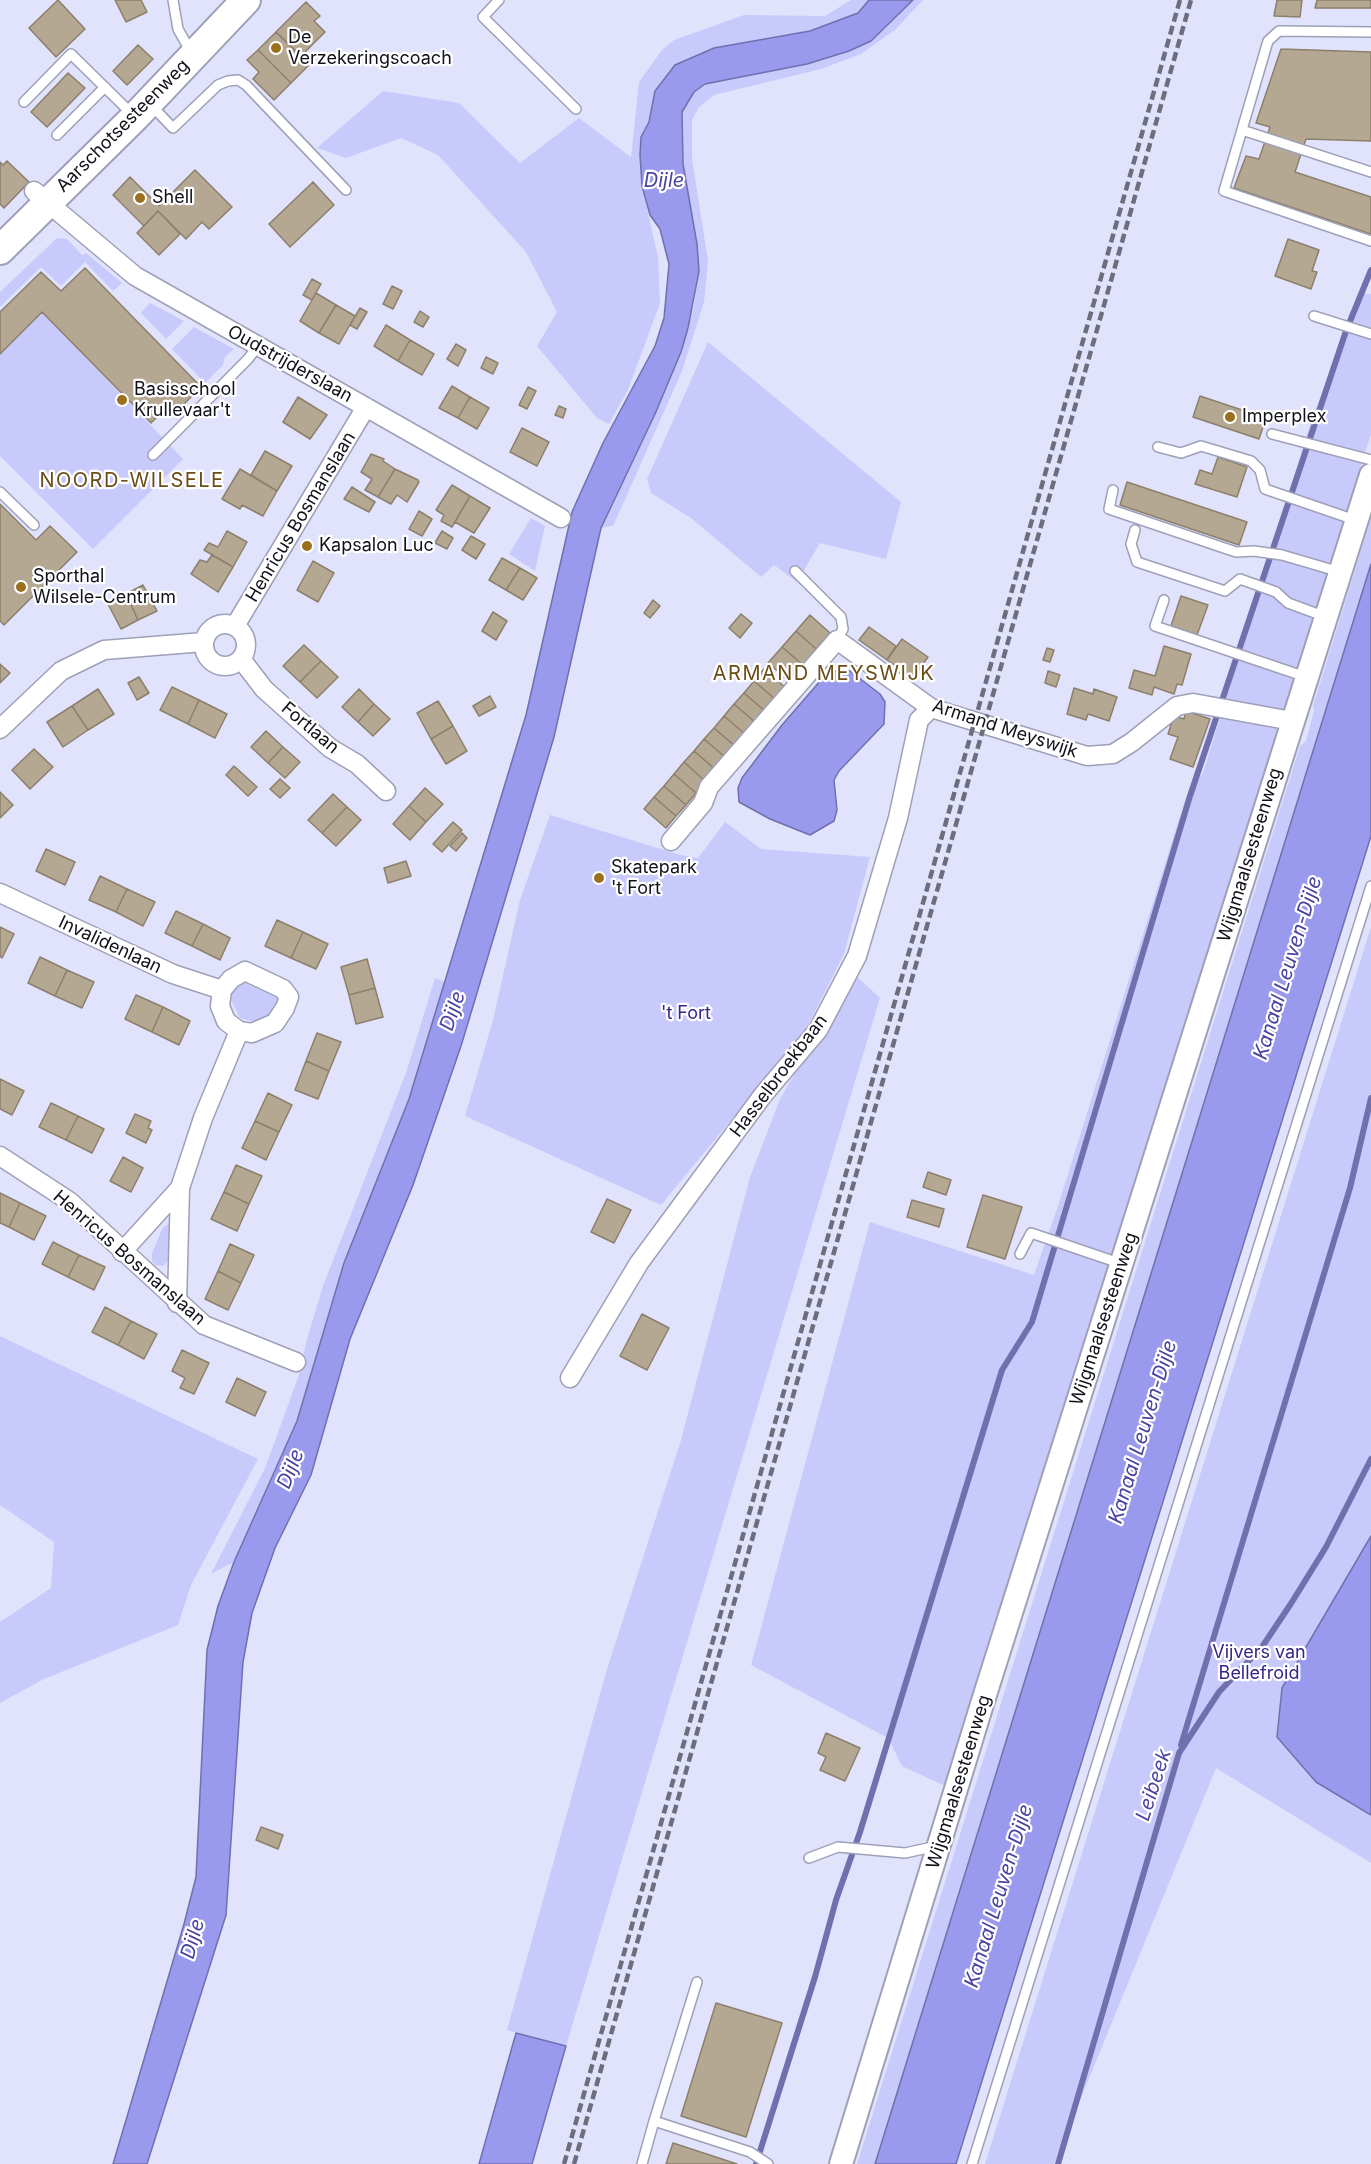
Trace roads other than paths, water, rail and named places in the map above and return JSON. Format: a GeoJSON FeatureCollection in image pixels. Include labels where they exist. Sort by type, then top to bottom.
{"type":"FeatureCollection","features":[{"type":"Feature","properties":{"kind":"main road","name":"Aarschotsesteenweg"},"geometry":{"type":"LineString","coordinates":[[0,250],[41,196],[142,110],[246,0]]}},
{"type":"Feature","properties":{"kind":"street","name":"Oudstrijderslaan"},"geometry":{"type":"LineString","coordinates":[[41,196],[124,269],[561,518]]}},
{"type":"Feature","properties":{"kind":"street","name":"Henricus Bosmanslaan"},"geometry":{"type":"LineString","coordinates":[[236,626],[366,408]]}},
{"type":"Feature","properties":{"kind":"street","name":"Wijgmaalsesteenweg"},"geometry":{"type":"LineString","coordinates":[[841,2164],[1371,475]]}},
{"type":"Feature","properties":{"kind":"street"},"geometry":{"type":"LineString","coordinates":[[222,624],[236,626],[244,636],[246,643],[241,660],[231,664],[218,664],[207,656],[204,642],[210,630],[215,626],[222,624]]}},
{"type":"Feature","properties":{"kind":"street"},"geometry":{"type":"LineString","coordinates":[[671,841],[703,803],[709,787],[837,640]]}},
{"type":"Feature","properties":{"kind":"street","name":"Armand Meyswijk"},"geometry":{"type":"LineString","coordinates":[[837,640],[931,708],[1087,756],[1113,754],[1177,706],[1208,704],[1292,721]]}},
{"type":"Feature","properties":{"kind":"street"},"geometry":{"type":"LineString","coordinates":[[0,729],[61,670],[104,650],[204,642]]}},
{"type":"Feature","properties":{"kind":"street","name":"Fortlaan"},"geometry":{"type":"LineString","coordinates":[[241,660],[264,688],[330,748],[357,764],[386,791]]}},
{"type":"Feature","properties":{"kind":"street","name":"Hasselbroekbaan"},"geometry":{"type":"LineString","coordinates":[[570,1378],[639,1263],[763,1095],[818,1030],[857,956],[898,818],[919,720],[931,708]]}},
{"type":"Feature","properties":{"kind":"street","name":"Invalidenlaan"},"geometry":{"type":"LineString","coordinates":[[0,893],[172,974],[222,990]]}},
{"type":"Feature","properties":{"kind":"street"},"geometry":{"type":"LineString","coordinates":[[245,971],[283,989],[289,997],[275,1023],[266,1029],[252,1033],[239,1031],[226,1021],[220,1006],[222,990],[231,979],[245,971]]}},
{"type":"Feature","properties":{"kind":"street"},"geometry":{"type":"LineString","coordinates":[[177,1304],[180,1188],[203,1118],[239,1031]]}},
{"type":"Feature","properties":{"kind":"street","name":"Henricus Bosmanslaan"},"geometry":{"type":"LineString","coordinates":[[0,1156],[69,1201],[177,1304],[204,1325],[296,1362]]}},
{"type":"Feature","properties":{"kind":"street"},"geometry":{"type":"LineString","coordinates":[[122,1252],[180,1188]]}},
{"type":"Feature","properties":{"kind":"lane"},"geometry":{"type":"LineString","coordinates":[[173,0],[178,28],[193,55]]}},
{"type":"Feature","properties":{"kind":"lane"},"geometry":{"type":"LineString","coordinates":[[499,0],[483,16],[576,110]]}},
{"type":"Feature","properties":{"kind":"lane"},"geometry":{"type":"LineString","coordinates":[[1371,32],[1279,31],[1268,41],[1224,191],[1371,241]]}},
{"type":"Feature","properties":{"kind":"lane"},"geometry":{"type":"LineString","coordinates":[[24,102],[71,54],[105,87],[173,128],[218,85],[237,80],[246,85],[346,190]]}},
{"type":"Feature","properties":{"kind":"lane"},"geometry":{"type":"LineString","coordinates":[[57,135],[105,87]]}},
{"type":"Feature","properties":{"kind":"lane"},"geometry":{"type":"LineString","coordinates":[[1242,130],[1371,172]]}},
{"type":"Feature","properties":{"kind":"lane"},"geometry":{"type":"LineString","coordinates":[[1314,316],[1336,321],[1371,334]]}},
{"type":"Feature","properties":{"kind":"lane"},"geometry":{"type":"LineString","coordinates":[[153,455],[248,359],[258,346]]}},
{"type":"Feature","properties":{"kind":"lane"},"geometry":{"type":"LineString","coordinates":[[1272,434],[1371,460]]}},
{"type":"Feature","properties":{"kind":"lane"},"geometry":{"type":"LineString","coordinates":[[1158,447],[1181,453],[1201,446],[1251,461],[1260,470],[1265,489],[1357,520]]}},
{"type":"Feature","properties":{"kind":"lane"},"geometry":{"type":"LineString","coordinates":[[1113,490],[1109,509],[1236,552],[1260,551],[1282,555],[1340,572]]}},
{"type":"Feature","properties":{"kind":"lane"},"geometry":{"type":"LineString","coordinates":[[0,492],[33,525]]}},
{"type":"Feature","properties":{"kind":"lane"},"geometry":{"type":"LineString","coordinates":[[1135,530],[1131,544],[1137,562],[1225,591],[1240,579],[1274,591],[1288,603],[1326,617]]}},
{"type":"Feature","properties":{"kind":"lane"},"geometry":{"type":"LineString","coordinates":[[795,571],[841,617],[843,629],[837,640]]}},
{"type":"Feature","properties":{"kind":"lane"},"geometry":{"type":"LineString","coordinates":[[1164,600],[1155,626],[1307,677]]}},
{"type":"Feature","properties":{"kind":"lane"},"geometry":{"type":"LineString","coordinates":[[972,2164],[1371,886]]}},
{"type":"Feature","properties":{"kind":"lane"},"geometry":{"type":"LineString","coordinates":[[1020,1254],[1031,1233],[1122,1264]]}},
{"type":"Feature","properties":{"kind":"lane"},"geometry":{"type":"LineString","coordinates":[[809,1858],[841,1847],[905,1853],[939,1846]]}},
{"type":"Feature","properties":{"kind":"lane"},"geometry":{"type":"LineString","coordinates":[[642,2164],[697,1982]]}},
{"type":"Feature","properties":{"kind":"lane"},"geometry":{"type":"LineString","coordinates":[[654,2121],[750,2152],[768,2164]]}},
{"type":"Feature","properties":{"kind":"water","name":"Dijle"},"geometry":{"type":"Polygon","coordinates":[[[869,0],[913,0],[871,41],[849,51],[807,64],[705,84],[694,92],[682,112],[683,164],[697,244],[699,271],[688,328],[681,352],[655,414],[601,528],[554,737],[461,1046],[413,1185],[350,1339],[311,1475],[275,1548],[252,1613],[243,1662],[226,1915],[147,2164],[113,2164],[196,1877],[207,1650],[218,1606],[234,1562],[297,1421],[344,1263],[409,1099],[526,715],[572,512],[603,443],[655,346],[664,318],[669,264],[660,229],[650,215],[642,186],[640,155],[641,137],[649,122],[655,91],[675,65],[714,48],[810,31],[858,13],[869,0]]]}},
{"type":"Feature","properties":{"kind":"water","name":"Kanaal Leuven-Dijle"},"geometry":{"type":"Polygon","coordinates":[[[1371,564],[1371,836],[956,2164],[875,2164],[1371,564]]]}},
{"type":"Feature","properties":{"kind":"water"},"geometry":{"type":"Polygon","coordinates":[[[850,671],[880,694],[885,702],[884,724],[839,771],[834,780],[837,810],[834,821],[810,835],[770,819],[739,802],[738,788],[742,778],[782,725],[821,680],[832,672],[850,671]]]}},
{"type":"Feature","properties":{"kind":"water"},"geometry":{"type":"Polygon","coordinates":[[[1371,1536],[1371,1815],[1316,1782],[1277,1737],[1282,1688],[1371,1536]]]}},
{"type":"Feature","properties":{"kind":"water"},"geometry":{"type":"Polygon","coordinates":[[[516,2033],[566,2046],[532,2164],[479,2164],[516,2033]]]}},
{"type":"Feature","properties":{"kind":"waterway"},"geometry":{"type":"LineString","coordinates":[[756,2164],[1002,1370],[1032,1322],[1190,796],[1346,331],[1371,270]]}},
{"type":"Feature","properties":{"kind":"waterway"},"geometry":{"type":"LineString","coordinates":[[1181,1745],[1350,1188],[1371,1098]]}},
{"type":"Feature","properties":{"kind":"waterway","name":"Leibeek"},"geometry":{"type":"LineString","coordinates":[[1058,2164],[1179,1753],[1219,1692],[1262,1647],[1292,1602],[1326,1547],[1371,1459]]}},
{"type":"Feature","properties":{"kind":"railway"},"geometry":{"type":"LineString","coordinates":[[564,2164],[1180,0]]}},
{"type":"Feature","properties":{"kind":"railway"},"geometry":{"type":"LineString","coordinates":[[574,2164],[1191,0]]}},
{"type":"Feature","properties":{"kind":"place","name":"De Verzekeringscoach"},"geometry":{"type":"Point","coordinates":[276,48]}},
{"type":"Feature","properties":{"kind":"place","name":"Shell"},"geometry":{"type":"Point","coordinates":[140,198]}},
{"type":"Feature","properties":{"kind":"place","name":"Basisschool Krullevaar't"},"geometry":{"type":"Point","coordinates":[122,400]}},
{"type":"Feature","properties":{"kind":"place","name":"Imperplex"},"geometry":{"type":"Point","coordinates":[1230,417]}},
{"type":"Feature","properties":{"kind":"place","name":"Kapsalon Luc"},"geometry":{"type":"Point","coordinates":[307,546]}},
{"type":"Feature","properties":{"kind":"place","name":"Sporthal Wilsele-Centrum"},"geometry":{"type":"Point","coordinates":[21,587]}},
{"type":"Feature","properties":{"kind":"place","name":"Skatepark 't Fort"},"geometry":{"type":"Point","coordinates":[599,878]}},
{"type":"Feature","properties":{"kind":"district","name":"NOORD-WILSELE"},"geometry":{"type":"Point","coordinates":[132,481]}},
{"type":"Feature","properties":{"kind":"district","name":"ARMAND MEYSWIJK"},"geometry":{"type":"Point","coordinates":[824,674]}},
{"type":"Feature","properties":{"kind":"park label","name":"'t Fort"},"geometry":{"type":"Point","coordinates":[686,1014]}},
{"type":"Feature","properties":{"kind":"park label","name":"Vijvers van Bellefroid"},"geometry":{"type":"Point","coordinates":[1259,1663]}}]}
